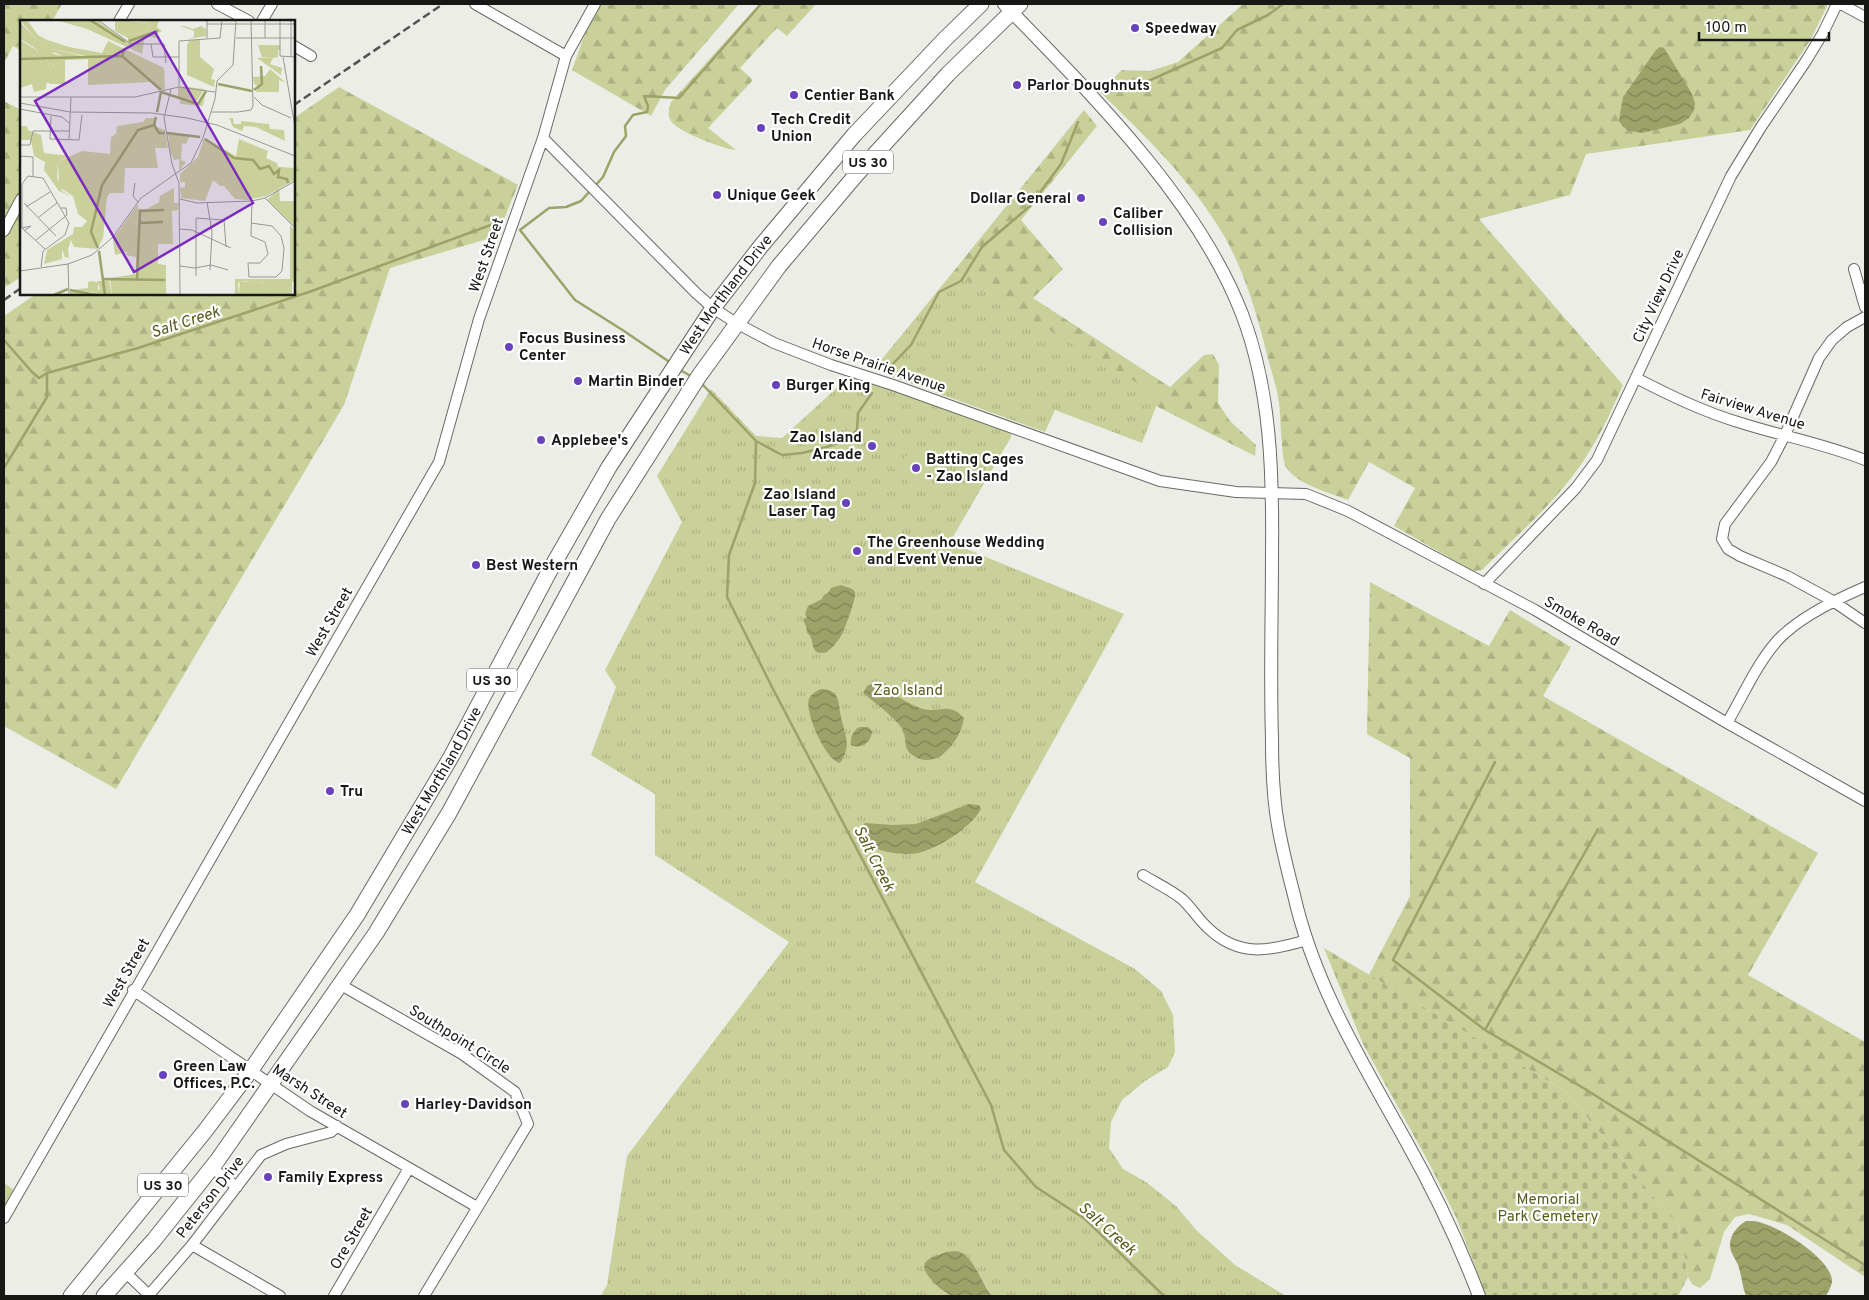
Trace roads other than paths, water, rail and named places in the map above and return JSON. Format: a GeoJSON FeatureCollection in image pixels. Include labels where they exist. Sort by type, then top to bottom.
{"type":"FeatureCollection","features":[{"type":"Feature","properties":{"kind":"highway","name":"West Morthland Drive"},"geometry":{"type":"LineString","coordinates":[[71,1296],[205,1131],[251,1070],[356,915],[451,757],[549,572],[609,467],[713,308],[761,246],[854,135],[981,4]]}},
{"type":"Feature","properties":{"kind":"highway","name":"West Morthland Drive"},"geometry":{"type":"LineString","coordinates":[[104,1296],[154,1240],[212,1168],[376,933],[450,813],[608,519],[699,376],[736,323],[786,258],[856,175],[1012,6]]}},
{"type":"Feature","properties":{"kind":"main road"},"geometry":{"type":"LineString","coordinates":[[1012,6],[1161,177],[1201,235],[1226,278],[1242,314],[1259,371],[1268,425],[1273,492],[1272,738],[1274,792],[1278,826],[1293,891],[1319,975],[1345,1030],[1448,1222],[1478,1296]]}},
{"type":"Feature","properties":{"kind":"street"},"geometry":{"type":"LineString","coordinates":[[120,20],[129,4]]}},
{"type":"Feature","properties":{"kind":"street"},"geometry":{"type":"LineString","coordinates":[[217,4],[247,20]]}},
{"type":"Feature","properties":{"kind":"street"},"geometry":{"type":"LineString","coordinates":[[263,20],[272,4]]}},
{"type":"Feature","properties":{"kind":"street"},"geometry":{"type":"LineString","coordinates":[[475,4],[566,56]]}},
{"type":"Feature","properties":{"kind":"street","name":"West Street"},"geometry":{"type":"LineString","coordinates":[[4,1218],[133,990],[439,462],[479,319],[543,138],[566,56],[595,4]]}},
{"type":"Feature","properties":{"kind":"street","name":"City View Drive"},"geometry":{"type":"LineString","coordinates":[[1484,584],[1587,475],[1606,444],[1732,176],[1761,127],[1806,61],[1823,33],[1837,4]]}},
{"type":"Feature","properties":{"kind":"street"},"geometry":{"type":"LineString","coordinates":[[1841,4],[1865,17]]}},
{"type":"Feature","properties":{"kind":"street"},"geometry":{"type":"LineString","coordinates":[[295,47],[310,56]]}},
{"type":"Feature","properties":{"kind":"street","name":"Horse Prairie Avenue"},"geometry":{"type":"LineString","coordinates":[[543,138],[713,308],[736,323],[774,343],[831,365],[1160,481],[1236,492],[1273,492]]}},
{"type":"Feature","properties":{"kind":"street"},"geometry":{"type":"LineString","coordinates":[[4,231],[20,202]]}},
{"type":"Feature","properties":{"kind":"street"},"geometry":{"type":"LineString","coordinates":[[1854,269],[1865,307]]}},
{"type":"Feature","properties":{"kind":"street"},"geometry":{"type":"LineString","coordinates":[[1865,317],[1847,327],[1832,340],[1819,358],[1771,462],[1725,524],[1722,538],[1728,549],[1787,576],[1833,601],[1865,623]]}},
{"type":"Feature","properties":{"kind":"street","name":"Fairview Avenue"},"geometry":{"type":"LineString","coordinates":[[1636,378],[1703,410],[1865,460]]}},
{"type":"Feature","properties":{"kind":"street","name":"Smoke Road"},"geometry":{"type":"LineString","coordinates":[[1273,492],[1306,494],[1348,511],[1535,610],[1727,724],[1865,801]]}},
{"type":"Feature","properties":{"kind":"street"},"geometry":{"type":"LineString","coordinates":[[1727,724],[1767,654],[1778,640],[1792,628],[1833,601],[1865,587]]}},
{"type":"Feature","properties":{"kind":"street"},"geometry":{"type":"LineString","coordinates":[[1143,875],[1181,898],[1194,910],[1206,927],[1221,939],[1240,948],[1259,950],[1280,948],[1307,940]]}},
{"type":"Feature","properties":{"kind":"street","name":"Southpoint Circle"},"geometry":{"type":"LineString","coordinates":[[341,985],[462,1054],[514,1092],[528,1124],[424,1296]]}},
{"type":"Feature","properties":{"kind":"street","name":"Marsh Street"},"geometry":{"type":"LineString","coordinates":[[133,990],[310,1111],[477,1207]]}},
{"type":"Feature","properties":{"kind":"street","name":"Peterson Drive"},"geometry":{"type":"LineString","coordinates":[[149,1296],[192,1245],[261,1155],[286,1144],[331,1132],[337,1126]]}},
{"type":"Feature","properties":{"kind":"street"},"geometry":{"type":"LineString","coordinates":[[212,1168],[237,1186]]}},
{"type":"Feature","properties":{"kind":"street","name":"Ore Street"},"geometry":{"type":"LineString","coordinates":[[334,1296],[409,1168]]}},
{"type":"Feature","properties":{"kind":"street"},"geometry":{"type":"LineString","coordinates":[[192,1245],[280,1296]]}},
{"type":"Feature","properties":{"kind":"street"},"geometry":{"type":"LineString","coordinates":[[125,1272],[149,1296]]}},
{"type":"Feature","properties":{"kind":"water"},"geometry":{"type":"Polygon","coordinates":[[[1660,47],[1664,48],[1691,92],[1695,103],[1694,110],[1689,118],[1680,124],[1642,133],[1630,131],[1623,127],[1619,121],[1623,97],[1660,47]]]}},
{"type":"Feature","properties":{"kind":"water"},"geometry":{"type":"Polygon","coordinates":[[[841,585],[855,592],[848,619],[842,634],[834,646],[827,652],[817,652],[812,639],[807,633],[803,620],[807,617],[805,614],[808,606],[822,599],[831,588],[841,585]]]}},
{"type":"Feature","properties":{"kind":"water"},"geometry":{"type":"Polygon","coordinates":[[[882,682],[889,686],[898,697],[917,707],[926,710],[953,710],[964,718],[958,736],[946,752],[929,760],[920,759],[908,751],[901,727],[888,713],[863,693],[868,685],[882,682]]]}},
{"type":"Feature","properties":{"kind":"water"},"geometry":{"type":"Polygon","coordinates":[[[821,689],[833,693],[837,696],[839,702],[847,746],[840,763],[834,760],[823,745],[817,735],[810,714],[809,699],[821,689]]]}},
{"type":"Feature","properties":{"kind":"water"},"geometry":{"type":"Polygon","coordinates":[[[860,727],[868,727],[872,731],[872,735],[866,744],[859,746],[851,745],[852,734],[860,727]]]}},
{"type":"Feature","properties":{"kind":"water"},"geometry":{"type":"Polygon","coordinates":[[[969,804],[979,805],[981,809],[970,823],[944,842],[918,853],[887,852],[871,846],[862,837],[861,829],[865,823],[916,824],[969,804]]]}},
{"type":"Feature","properties":{"kind":"water"},"geometry":{"type":"Polygon","coordinates":[[[1746,1221],[1760,1222],[1771,1226],[1793,1238],[1815,1255],[1830,1273],[1832,1282],[1826,1296],[1746,1296],[1737,1263],[1731,1251],[1730,1242],[1733,1233],[1746,1221]]]}},
{"type":"Feature","properties":{"kind":"water"},"geometry":{"type":"Polygon","coordinates":[[[946,1252],[958,1252],[966,1256],[992,1296],[957,1297],[944,1291],[933,1282],[926,1272],[925,1263],[931,1258],[946,1252]]]}},
{"type":"Feature","properties":{"kind":"waterway"},"geometry":{"type":"LineString","coordinates":[[594,187],[603,177],[614,152],[626,136],[625,126],[633,115],[647,112],[648,106],[644,96],[679,98],[761,4]]}},
{"type":"Feature","properties":{"kind":"waterway"},"geometry":{"type":"LineString","coordinates":[[1110,92],[1146,82],[1222,48],[1237,30],[1268,15],[1283,4]]}},
{"type":"Feature","properties":{"kind":"waterway"},"geometry":{"type":"LineString","coordinates":[[885,372],[911,345],[939,292],[961,281],[982,247],[1030,206],[1061,164],[1078,122]]}},
{"type":"Feature","properties":{"kind":"waterway"},"geometry":{"type":"LineString","coordinates":[[520,230],[549,208],[566,207],[581,201],[590,191]]}},
{"type":"Feature","properties":{"kind":"waterway","name":"Salt Creek"},"geometry":{"type":"LineString","coordinates":[[4,340],[39,378],[47,373],[138,348],[309,292],[499,222]]}},
{"type":"Feature","properties":{"kind":"waterway","name":"Salt Creek"},"geometry":{"type":"LineString","coordinates":[[520,230],[575,300],[668,361]]}},
{"type":"Feature","properties":{"kind":"waterway","name":"Salt Creek"},"geometry":{"type":"LineString","coordinates":[[682,371],[689,375]]}},
{"type":"Feature","properties":{"kind":"waterway"},"geometry":{"type":"LineString","coordinates":[[4,468],[47,397],[47,373]]}},
{"type":"Feature","properties":{"kind":"waterway","name":"Salt Creek"},"geometry":{"type":"LineString","coordinates":[[703,385],[756,441],[755,483],[729,555],[727,597],[773,689],[991,1105],[1004,1150],[1036,1187],[1085,1219],[1164,1296]]}},
{"type":"Feature","properties":{"kind":"waterway"},"geometry":{"type":"LineString","coordinates":[[756,441],[782,455],[802,453],[845,440],[857,430],[858,413],[872,393]]}},
{"type":"Feature","properties":{"kind":"waterway"},"geometry":{"type":"LineString","coordinates":[[1495,762],[1393,960],[1485,1030],[1585,1089],[1865,1265]]}},
{"type":"Feature","properties":{"kind":"waterway"},"geometry":{"type":"LineString","coordinates":[[1485,1030],[1598,829]]}},
{"type":"Feature","properties":{"kind":"railway"},"geometry":{"type":"LineString","coordinates":[[295,104],[443,4]]}},
{"type":"Feature","properties":{"kind":"railway"},"geometry":{"type":"LineString","coordinates":[[4,300],[20,289]]}},
{"type":"Feature","properties":{"kind":"place","name":"Speedway"},"geometry":{"type":"Point","coordinates":[1135,28]}},
{"type":"Feature","properties":{"kind":"place","name":"Parlor Doughnuts"},"geometry":{"type":"Point","coordinates":[1017,85]}},
{"type":"Feature","properties":{"kind":"place","name":"Centier Bank"},"geometry":{"type":"Point","coordinates":[794,95]}},
{"type":"Feature","properties":{"kind":"place","name":"Tech Credit Union"},"geometry":{"type":"Point","coordinates":[761,128]}},
{"type":"Feature","properties":{"kind":"place","name":"Unique Geek"},"geometry":{"type":"Point","coordinates":[717,195]}},
{"type":"Feature","properties":{"kind":"place","name":"Dollar General"},"geometry":{"type":"Point","coordinates":[1081,198]}},
{"type":"Feature","properties":{"kind":"place","name":"Caliber Collision"},"geometry":{"type":"Point","coordinates":[1103,222]}},
{"type":"Feature","properties":{"kind":"place","name":"Focus Business Center"},"geometry":{"type":"Point","coordinates":[509,347]}},
{"type":"Feature","properties":{"kind":"place","name":"Martin Binder"},"geometry":{"type":"Point","coordinates":[578,381]}},
{"type":"Feature","properties":{"kind":"place","name":"Burger King"},"geometry":{"type":"Point","coordinates":[776,385]}},
{"type":"Feature","properties":{"kind":"place","name":"Applebee's"},"geometry":{"type":"Point","coordinates":[541,440]}},
{"type":"Feature","properties":{"kind":"place","name":"Zao Island Arcade"},"geometry":{"type":"Point","coordinates":[872,446]}},
{"type":"Feature","properties":{"kind":"place","name":"Batting Cages - Zao Island"},"geometry":{"type":"Point","coordinates":[916,468]}},
{"type":"Feature","properties":{"kind":"place","name":"Zao Island Laser Tag"},"geometry":{"type":"Point","coordinates":[846,503]}},
{"type":"Feature","properties":{"kind":"place","name":"The Greenhouse Wedding and Event Venue"},"geometry":{"type":"Point","coordinates":[857,551]}},
{"type":"Feature","properties":{"kind":"place","name":"Best Western"},"geometry":{"type":"Point","coordinates":[476,565]}},
{"type":"Feature","properties":{"kind":"place","name":"Tru"},"geometry":{"type":"Point","coordinates":[330,791]}},
{"type":"Feature","properties":{"kind":"place","name":"Green Law Offices, P.C."},"geometry":{"type":"Point","coordinates":[163,1075]}},
{"type":"Feature","properties":{"kind":"place","name":"Harley-Davidson"},"geometry":{"type":"Point","coordinates":[405,1104]}},
{"type":"Feature","properties":{"kind":"place","name":"Family Express"},"geometry":{"type":"Point","coordinates":[268,1177]}},
{"type":"Feature","properties":{"kind":"park label","name":"Zao Island"},"geometry":{"type":"Point","coordinates":[908,690]}},
{"type":"Feature","properties":{"kind":"park label","name":"Memorial Park Cemetery"},"geometry":{"type":"Point","coordinates":[1548,1208]}}]}
